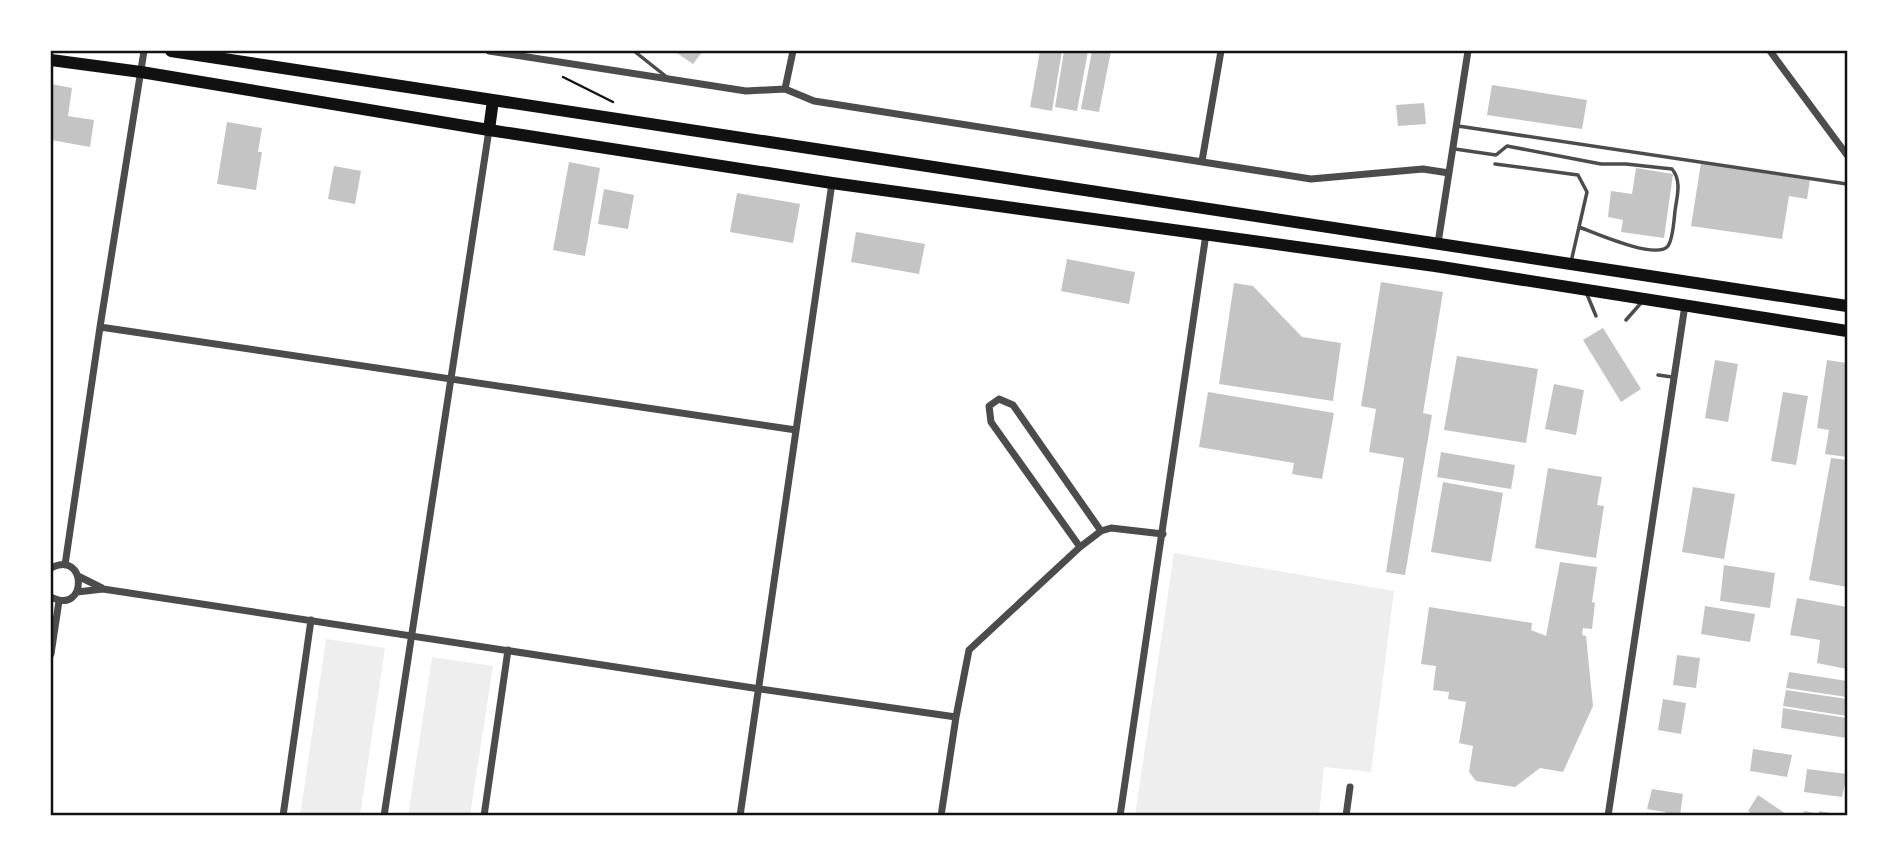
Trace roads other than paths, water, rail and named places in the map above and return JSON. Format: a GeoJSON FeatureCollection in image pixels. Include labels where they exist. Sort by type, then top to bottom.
{"type":"FeatureCollection","features":[{"type":"Feature","properties":{"kind":"highway"},"geometry":{"type":"LineString","coordinates":[[51,60],[141,72],[832,183],[1435,266],[1845,331],[1847,304],[171,51]]}},
{"type":"Feature","properties":{"kind":"highway"},"geometry":{"type":"LineString","coordinates":[[489,130],[493,100]]}},
{"type":"Feature","properties":{"kind":"highway"},"geometry":{"type":"LineString","coordinates":[[1435,266],[1438,243]]}},
{"type":"Feature","properties":{"kind":"highway"},"geometry":{"type":"LineString","coordinates":[[1685,305],[1688,281]]}},
{"type":"Feature","properties":{"kind":"street"},"geometry":{"type":"LineString","coordinates":[[65,565],[144,51]]}},
{"type":"Feature","properties":{"kind":"street"},"geometry":{"type":"LineString","coordinates":[[489,51],[528,54],[746,91],[785,89],[814,101],[1311,179],[1423,169],[1449,173]]}},
{"type":"Feature","properties":{"kind":"street"},"geometry":{"type":"LineString","coordinates":[[785,89],[793,51]]}},
{"type":"Feature","properties":{"kind":"street"},"geometry":{"type":"LineString","coordinates":[[1202,161],[1221,51]]}},
{"type":"Feature","properties":{"kind":"street"},"geometry":{"type":"LineString","coordinates":[[1438,243],[1468,51]]}},
{"type":"Feature","properties":{"kind":"street"},"geometry":{"type":"LineString","coordinates":[[1770,51],[1847,155]]}},
{"type":"Feature","properties":{"kind":"street"},"geometry":{"type":"LineString","coordinates":[[384,816],[489,130]]}},
{"type":"Feature","properties":{"kind":"street"},"geometry":{"type":"LineString","coordinates":[[740,816],[832,183]]}},
{"type":"Feature","properties":{"kind":"street"},"geometry":{"type":"LineString","coordinates":[[1120,816],[1206,234]]}},
{"type":"Feature","properties":{"kind":"street"},"geometry":{"type":"LineString","coordinates":[[1608,816],[1685,305]]}},
{"type":"Feature","properties":{"kind":"street"},"geometry":{"type":"LineString","coordinates":[[100,327],[796,430]]}},
{"type":"Feature","properties":{"kind":"street"},"geometry":{"type":"LineString","coordinates":[[1080,547],[991,422],[989,406],[999,399],[1013,405],[1101,531]]}},
{"type":"Feature","properties":{"kind":"street"},"geometry":{"type":"LineString","coordinates":[[941,816],[969,650],[1080,547],[1101,531],[1111,528],[1163,534]]}},
{"type":"Feature","properties":{"kind":"street"},"geometry":{"type":"LineString","coordinates":[[51,568],[59,565],[70,567],[78,576],[103,589]]}},
{"type":"Feature","properties":{"kind":"street"},"geometry":{"type":"LineString","coordinates":[[77,592],[78,576]]}},
{"type":"Feature","properties":{"kind":"street"},"geometry":{"type":"LineString","coordinates":[[51,597],[59,601],[69,599],[77,592],[103,589],[956,717]]}},
{"type":"Feature","properties":{"kind":"street"},"geometry":{"type":"LineString","coordinates":[[51,654],[59,601]]}},
{"type":"Feature","properties":{"kind":"street"},"geometry":{"type":"LineString","coordinates":[[283,816],[310,620]]}},
{"type":"Feature","properties":{"kind":"street"},"geometry":{"type":"LineString","coordinates":[[484,816],[508,650]]}},
{"type":"Feature","properties":{"kind":"street"},"geometry":{"type":"LineString","coordinates":[[1346,816],[1350,787]]}},
{"type":"Feature","properties":{"kind":"lane"},"geometry":{"type":"LineString","coordinates":[[634,51],[670,79]]}},
{"type":"Feature","properties":{"kind":"lane"},"geometry":{"type":"LineString","coordinates":[[1456,126],[1847,184]]}},
{"type":"Feature","properties":{"kind":"lane"},"geometry":{"type":"LineString","coordinates":[[1453,148],[1496,155],[1507,146],[1601,164],[1626,163],[1672,169],[1677,176],[1673,224],[1667,248],[1659,251],[1627,245],[1579,227]]}},
{"type":"Feature","properties":{"kind":"lane"},"geometry":{"type":"LineString","coordinates":[[1495,164],[1578,175],[1587,192],[1571,264]]}},
{"type":"Feature","properties":{"kind":"lane"},"geometry":{"type":"LineString","coordinates":[[1585,290],[1596,316]]}},
{"type":"Feature","properties":{"kind":"lane"},"geometry":{"type":"LineString","coordinates":[[1626,320],[1645,299]]}},
{"type":"Feature","properties":{"kind":"lane"},"geometry":{"type":"LineString","coordinates":[[1658,375],[1675,377]]}}]}
